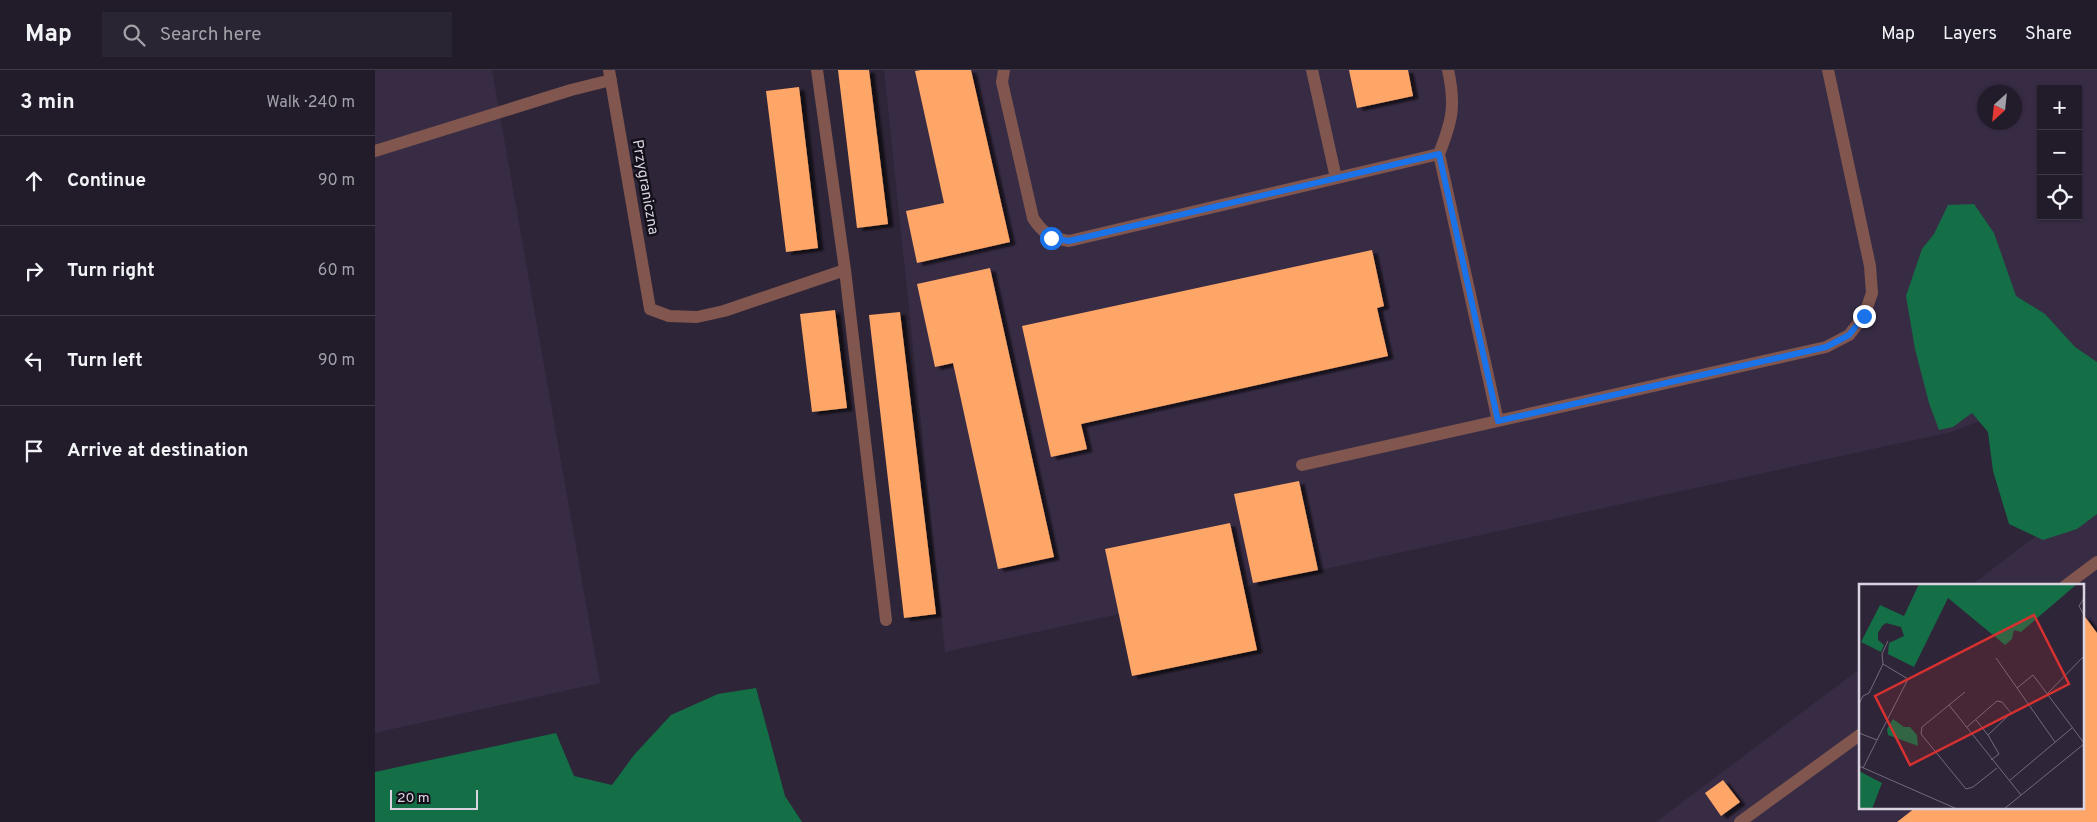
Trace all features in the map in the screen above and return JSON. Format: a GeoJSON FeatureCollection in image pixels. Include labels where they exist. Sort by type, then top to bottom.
{"type":"FeatureCollection","features":[{"type":"Feature","properties":{"kind":"lane"},"geometry":{"type":"LineString","coordinates":[[817,70],[845,270],[885,620]]}},
{"type":"Feature","properties":{"kind":"lane"},"geometry":{"type":"LineString","coordinates":[[1004,70],[1002,82],[1033,218],[1040,230],[1051,238],[1069,241],[1439,154]]}},
{"type":"Feature","properties":{"kind":"lane"},"geometry":{"type":"LineString","coordinates":[[1312,70],[1336,178]]}},
{"type":"Feature","properties":{"kind":"lane"},"geometry":{"type":"LineString","coordinates":[[1448,70],[1452,87],[1453,110],[1439,154],[1498,421]]}},
{"type":"Feature","properties":{"kind":"lane"},"geometry":{"type":"LineString","coordinates":[[1302,465],[1826,347],[1849,335],[1864,316],[1872,293],[1871,266],[1828,70]]}},
{"type":"Feature","properties":{"kind":"lane"},"geometry":{"type":"LineString","coordinates":[[375,151],[571,90],[610,75]]}},
{"type":"Feature","properties":{"kind":"lane","name":"Przygraniczna"},"geometry":{"type":"LineString","coordinates":[[610,75],[650,309],[669,316],[697,316],[724,311],[845,270]]}},
{"type":"Feature","properties":{"kind":"lane"},"geometry":{"type":"LineString","coordinates":[[2068,584],[2097,562]]}},
{"type":"Feature","properties":{"kind":"lane"},"geometry":{"type":"LineString","coordinates":[[1740,822],[1859,735]]}},
{"type":"Feature","properties":{"kind":"shaded area"},"geometry":{"type":"Polygon","coordinates":[[[375,70],[492,70],[600,683],[375,733],[375,70]]]}},
{"type":"Feature","properties":{"kind":"shaded area"},"geometry":{"type":"Polygon","coordinates":[[[884,70],[2097,70],[2097,377],[1951,432],[945,652],[884,70]]]}},
{"type":"Feature","properties":{"kind":"shaded area"},"geometry":{"type":"Polygon","coordinates":[[[2097,490],[2097,822],[1656,822],[1859,670],[1859,810],[2085,810],[2085,584],[1973,584],[2097,490]]]}},
{"type":"Feature","properties":{"kind":"green space"},"geometry":{"type":"Polygon","coordinates":[[[1974,204],[1994,233],[2016,296],[2045,314],[2075,347],[2097,362],[2097,514],[2077,529],[2043,540],[2009,524],[1993,471],[1988,432],[1972,413],[1953,427],[1939,430],[1929,403],[1915,349],[1906,296],[1922,249],[1934,234],[1948,205],[1974,204]]]}},
{"type":"Feature","properties":{"kind":"green space"},"geometry":{"type":"Polygon","coordinates":[[[756,688],[785,796],[802,822],[375,822],[375,772],[556,733],[574,776],[612,785],[634,755],[671,715],[718,694],[756,688]]]}},
{"type":"Feature","properties":{"kind":"building"},"geometry":{"type":"Polygon","coordinates":[[[838,70],[869,70],[888,224],[857,228],[838,70]]]}},
{"type":"Feature","properties":{"kind":"building"},"geometry":{"type":"Polygon","coordinates":[[[971,70],[1010,242],[917,263],[906,211],[944,203],[915,71],[971,70]]]}},
{"type":"Feature","properties":{"kind":"building"},"geometry":{"type":"Polygon","coordinates":[[[1349,70],[1408,70],[1413,96],[1357,108],[1349,70]]]}},
{"type":"Feature","properties":{"kind":"building"},"geometry":{"type":"Polygon","coordinates":[[[799,87],[818,248],[786,252],[766,91],[799,87]]]}},
{"type":"Feature","properties":{"kind":"building"},"geometry":{"type":"Polygon","coordinates":[[[1372,250],[1384,306],[1377,308],[1388,356],[1081,424],[1087,449],[1051,457],[1022,326],[1372,250]]]}},
{"type":"Feature","properties":{"kind":"building"},"geometry":{"type":"Polygon","coordinates":[[[990,268],[1054,557],[998,569],[953,363],[935,367],[917,284],[990,268]]]}},
{"type":"Feature","properties":{"kind":"building"},"geometry":{"type":"Polygon","coordinates":[[[835,310],[847,408],[812,412],[800,314],[835,310]]]}},
{"type":"Feature","properties":{"kind":"building"},"geometry":{"type":"Polygon","coordinates":[[[900,312],[936,614],[904,618],[869,315],[900,312]]]}},
{"type":"Feature","properties":{"kind":"building"},"geometry":{"type":"Polygon","coordinates":[[[1299,481],[1318,570],[1253,583],[1234,494],[1299,481]]]}},
{"type":"Feature","properties":{"kind":"building"},"geometry":{"type":"Polygon","coordinates":[[[1230,523],[1257,650],[1132,676],[1105,549],[1230,523]]]}},
{"type":"Feature","properties":{"kind":"building"},"geometry":{"type":"Polygon","coordinates":[[[2085,617],[2097,633],[2097,822],[1897,822],[1912,810],[2085,810],[2085,617]]]}},
{"type":"Feature","properties":{"kind":"building"},"geometry":{"type":"Polygon","coordinates":[[[1723,780],[1740,802],[1721,816],[1705,793],[1723,780]]]}},
{"type":"Feature","properties":{"kind":"route"},"geometry":{"type":"LineString","coordinates":[[1051,238],[1069,241],[1439,154],[1498,421],[1826,347],[1849,335],[1864,316]]}}]}
